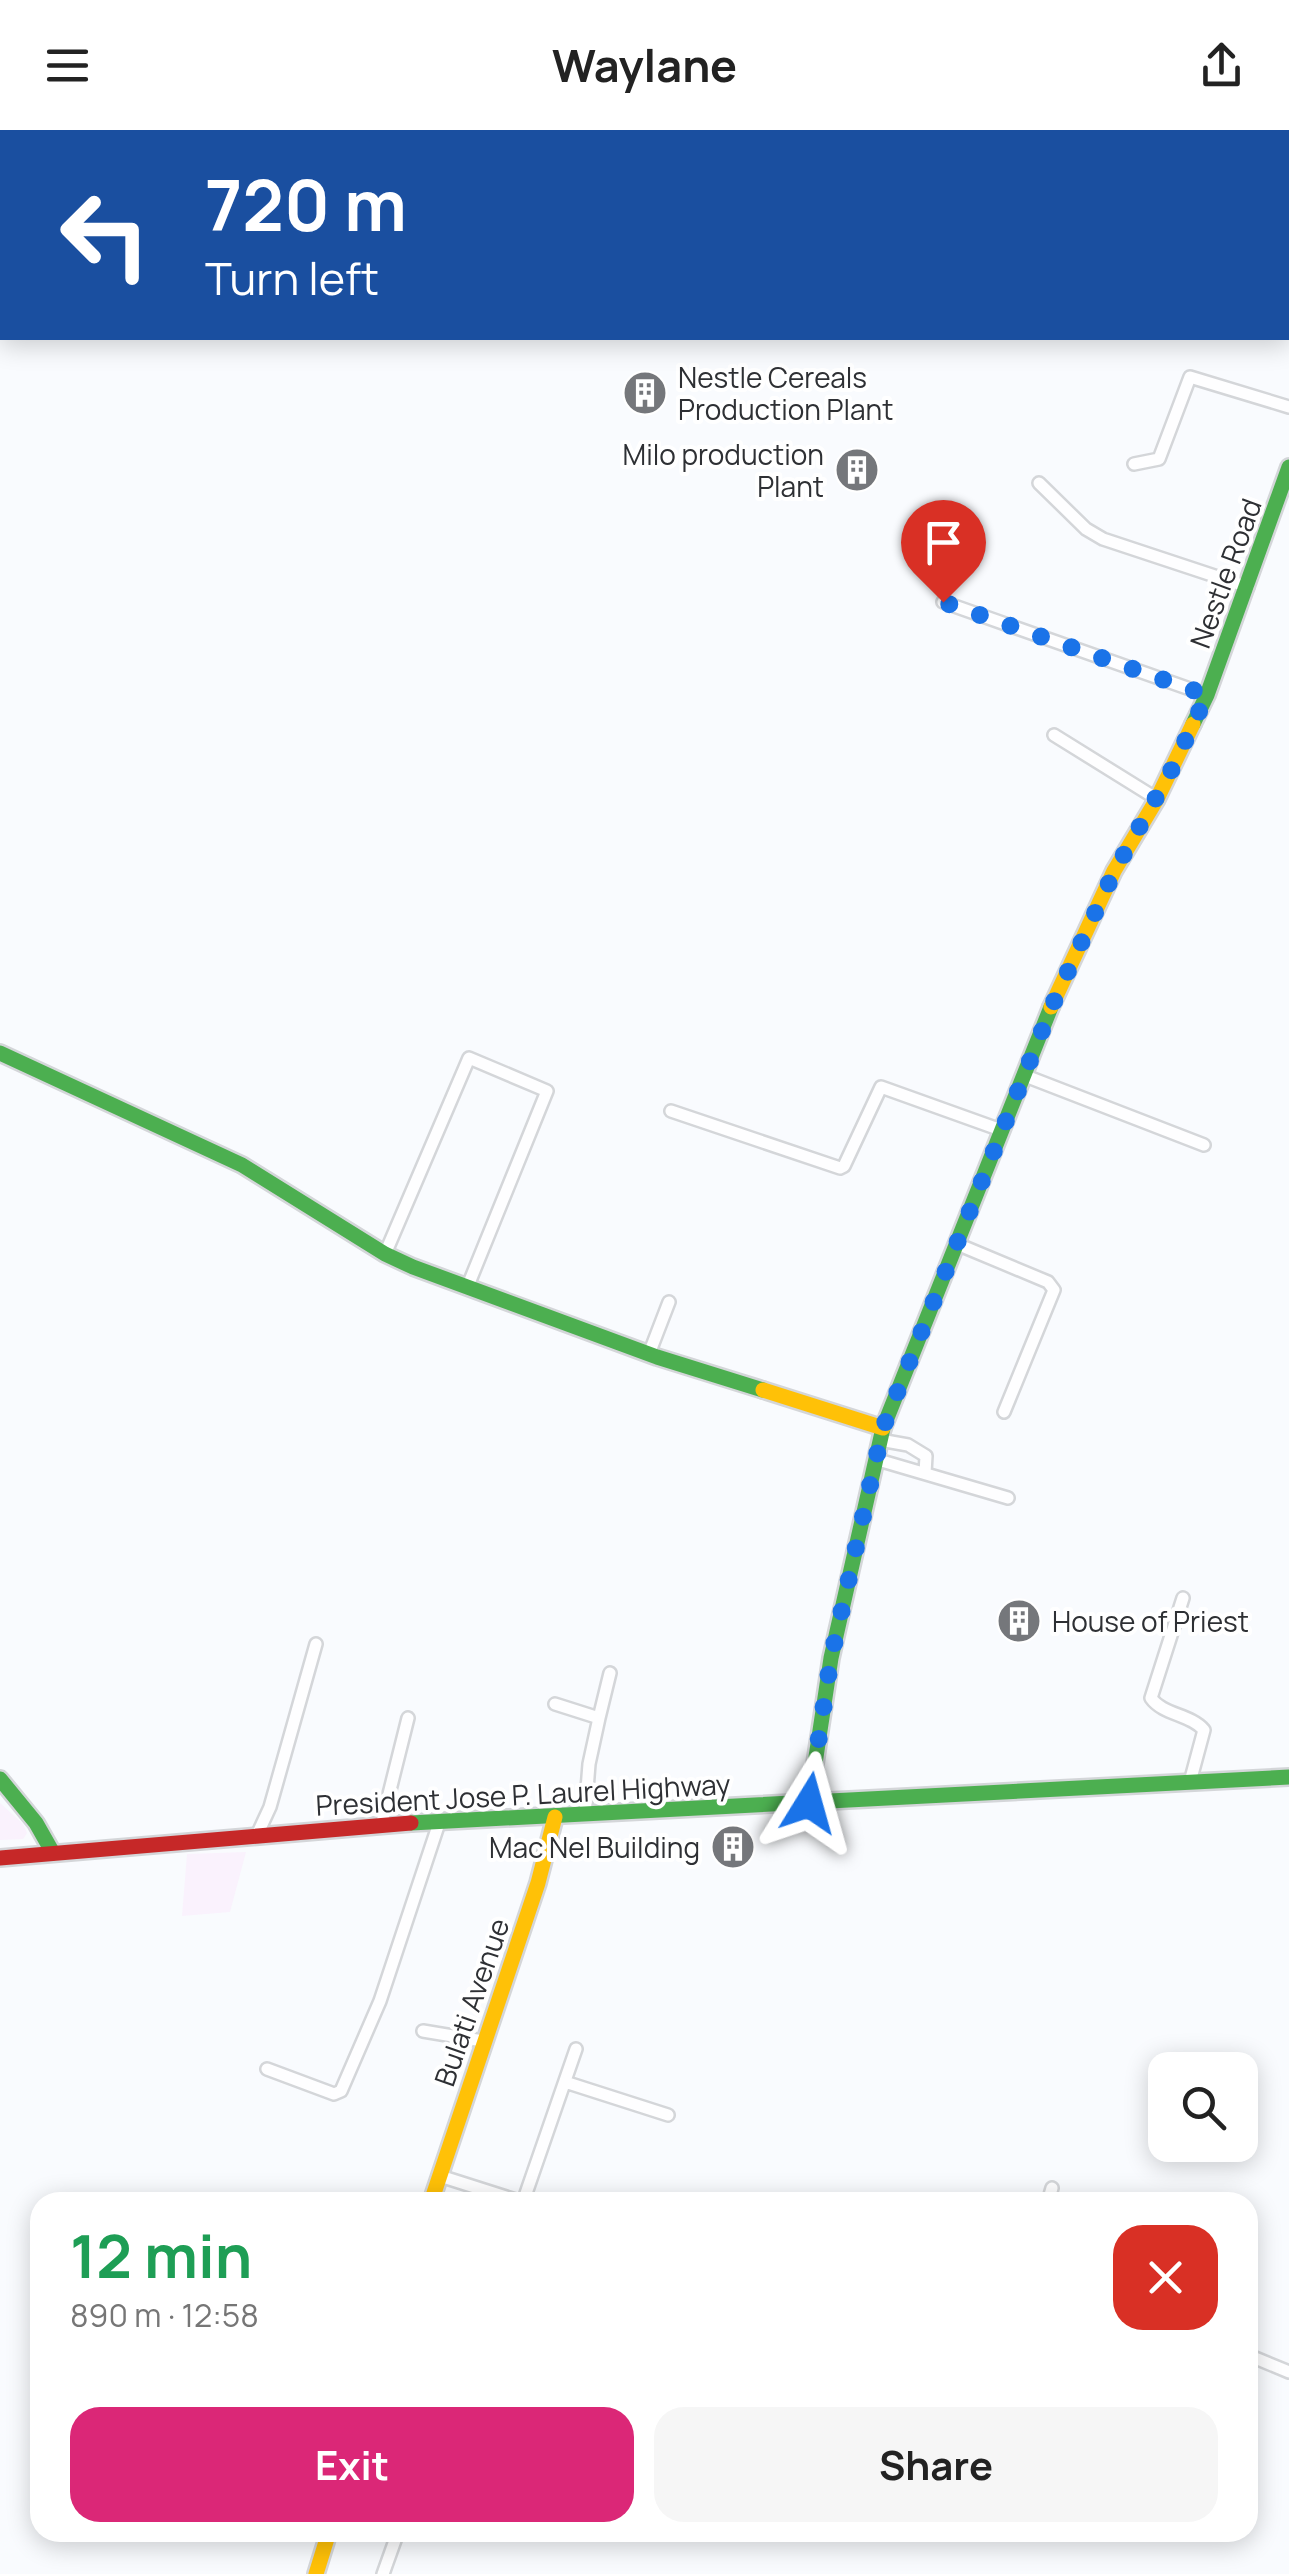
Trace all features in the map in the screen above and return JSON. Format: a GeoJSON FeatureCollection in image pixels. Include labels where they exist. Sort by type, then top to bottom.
{"type":"FeatureCollection","features":[{"type":"Feature","properties":{"kind":"main road","name":"Nestle Road"},"geometry":{"type":"LineString","coordinates":[[809,1803],[831,1658],[882,1434],[1023,1074],[1114,872],[1156,799],[1207,695],[1289,467]]}},
{"type":"Feature","properties":{"kind":"main road"},"geometry":{"type":"LineString","coordinates":[[0,1053],[242,1165],[385,1254],[649,1354],[882,1434]]}},
{"type":"Feature","properties":{"kind":"main road","name":"President Jose P. Laurel Highway"},"geometry":{"type":"LineString","coordinates":[[0,1858],[258,1833],[1289,1777]]}},
{"type":"Feature","properties":{"kind":"main road"},"geometry":{"type":"LineString","coordinates":[[0,1780],[36,1823],[53,1853]]}},
{"type":"Feature","properties":{"kind":"main road","name":"Bulati Avenue"},"geometry":{"type":"LineString","coordinates":[[434,2192],[538,1883],[555,1817]]}},
{"type":"Feature","properties":{"kind":"main road"},"geometry":{"type":"LineString","coordinates":[[316,2574],[327,2542]]}},
{"type":"Feature","properties":{"kind":"street"},"geometry":{"type":"LineString","coordinates":[[1134,464],[1159,459],[1190,376],[1289,407]]}},
{"type":"Feature","properties":{"kind":"street"},"geometry":{"type":"LineString","coordinates":[[1038,483],[1086,530],[1103,540],[1248,587]]}},
{"type":"Feature","properties":{"kind":"street"},"geometry":{"type":"LineString","coordinates":[[943,602],[1207,695]]}},
{"type":"Feature","properties":{"kind":"street"},"geometry":{"type":"LineString","coordinates":[[1054,735],[1156,799]]}},
{"type":"Feature","properties":{"kind":"street"},"geometry":{"type":"LineString","coordinates":[[385,1254],[469,1058],[485,1064],[547,1091],[467,1288]]}},
{"type":"Feature","properties":{"kind":"street"},"geometry":{"type":"LineString","coordinates":[[1023,1074],[1204,1145]]}},
{"type":"Feature","properties":{"kind":"street"},"geometry":{"type":"LineString","coordinates":[[671,1110],[840,1168],[881,1087],[1000,1130]]}},
{"type":"Feature","properties":{"kind":"street"},"geometry":{"type":"LineString","coordinates":[[958,1244],[1048,1282],[1054,1290],[1004,1412]]}},
{"type":"Feature","properties":{"kind":"street"},"geometry":{"type":"LineString","coordinates":[[649,1354],[670,1302]]}},
{"type":"Feature","properties":{"kind":"street"},"geometry":{"type":"LineString","coordinates":[[882,1434],[918,1448],[926,1456],[925,1473]]}},
{"type":"Feature","properties":{"kind":"street"},"geometry":{"type":"LineString","coordinates":[[875,1458],[1008,1498]]}},
{"type":"Feature","properties":{"kind":"street"},"geometry":{"type":"LineString","coordinates":[[1183,1598],[1151,1698],[1156,1706],[1196,1722],[1204,1730],[1190,1782]]}},
{"type":"Feature","properties":{"kind":"street"},"geometry":{"type":"LineString","coordinates":[[258,1833],[270,1807],[316,1644]]}},
{"type":"Feature","properties":{"kind":"street"},"geometry":{"type":"LineString","coordinates":[[585,1815],[589,1764],[610,1673]]}},
{"type":"Feature","properties":{"kind":"street"},"geometry":{"type":"LineString","coordinates":[[554,1704],[599,1718]]}},
{"type":"Feature","properties":{"kind":"street"},"geometry":{"type":"LineString","coordinates":[[381,1826],[408,1718]]}},
{"type":"Feature","properties":{"kind":"street"},"geometry":{"type":"LineString","coordinates":[[267,2069],[334,2094],[341,2091],[380,2001],[439,1823]]}},
{"type":"Feature","properties":{"kind":"street"},"geometry":{"type":"LineString","coordinates":[[423,2032],[483,2041]]}},
{"type":"Feature","properties":{"kind":"street"},"geometry":{"type":"LineString","coordinates":[[526,2192],[576,2050]]}},
{"type":"Feature","properties":{"kind":"street"},"geometry":{"type":"LineString","coordinates":[[565,2082],[668,2115]]}},
{"type":"Feature","properties":{"kind":"street"},"geometry":{"type":"LineString","coordinates":[[440,2176],[491,2192]]}},
{"type":"Feature","properties":{"kind":"street"},"geometry":{"type":"LineString","coordinates":[[1051,2192],[1052,2188]]}},
{"type":"Feature","properties":{"kind":"street"},"geometry":{"type":"LineString","coordinates":[[1258,2359],[1289,2372]]}},
{"type":"Feature","properties":{"kind":"street"},"geometry":{"type":"LineString","coordinates":[[383,2574],[394,2542]]}},
{"type":"Feature","properties":{"kind":"shaded area"},"geometry":{"type":"Polygon","coordinates":[[[0,1803],[23,1824],[27,1833],[23,1839],[0,1840],[0,1803]]]}},
{"type":"Feature","properties":{"kind":"shaded area"},"geometry":{"type":"Polygon","coordinates":[[[246,1852],[230,1912],[182,1916],[187,1854],[246,1852]]]}},
{"type":"Feature","properties":{"kind":"traffic: fast"},"geometry":{"type":"LineString","coordinates":[[1193,724],[1289,467]]}},
{"type":"Feature","properties":{"kind":"traffic: fast"},"geometry":{"type":"LineString","coordinates":[[809,1803],[831,1658],[883,1428],[1051,1007]]}},
{"type":"Feature","properties":{"kind":"traffic: fast"},"geometry":{"type":"LineString","coordinates":[[0,1053],[242,1165],[385,1254],[413,1267],[657,1357],[763,1390]]}},
{"type":"Feature","properties":{"kind":"traffic: fast"},"geometry":{"type":"LineString","coordinates":[[411,1823],[1289,1777]]}},
{"type":"Feature","properties":{"kind":"traffic: fast"},"geometry":{"type":"LineString","coordinates":[[0,1779],[36,1823],[53,1853]]}},
{"type":"Feature","properties":{"kind":"traffic: slow"},"geometry":{"type":"LineString","coordinates":[[1051,1007],[1114,871],[1157,799],[1193,724]]}},
{"type":"Feature","properties":{"kind":"traffic: slow"},"geometry":{"type":"LineString","coordinates":[[763,1390],[883,1428]]}},
{"type":"Feature","properties":{"kind":"traffic: slow"},"geometry":{"type":"LineString","coordinates":[[434,2192],[538,1883],[555,1817]]}},
{"type":"Feature","properties":{"kind":"traffic: slow"},"geometry":{"type":"LineString","coordinates":[[316,2574],[326,2542]]}},
{"type":"Feature","properties":{"kind":"traffic: jam"},"geometry":{"type":"LineString","coordinates":[[0,1858],[411,1823]]}},
{"type":"Feature","properties":{"kind":"place","name":"Nestle Cereals Production Plant"},"geometry":{"type":"Point","coordinates":[645,393]}},
{"type":"Feature","properties":{"kind":"place","name":"Milo production Plant"},"geometry":{"type":"Point","coordinates":[857,470]}},
{"type":"Feature","properties":{"kind":"place","name":"House of Priest"},"geometry":{"type":"Point","coordinates":[1019,1621]}},
{"type":"Feature","properties":{"kind":"place","name":"Mac Nel Building"},"geometry":{"type":"Point","coordinates":[733,1847]}},
{"type":"Feature","properties":{"kind":"route"},"geometry":{"type":"LineString","coordinates":[[809,1803],[831,1658],[883,1428],[1052,1006],[1114,872],[1170,773],[1207,695],[943,602]]}}]}
